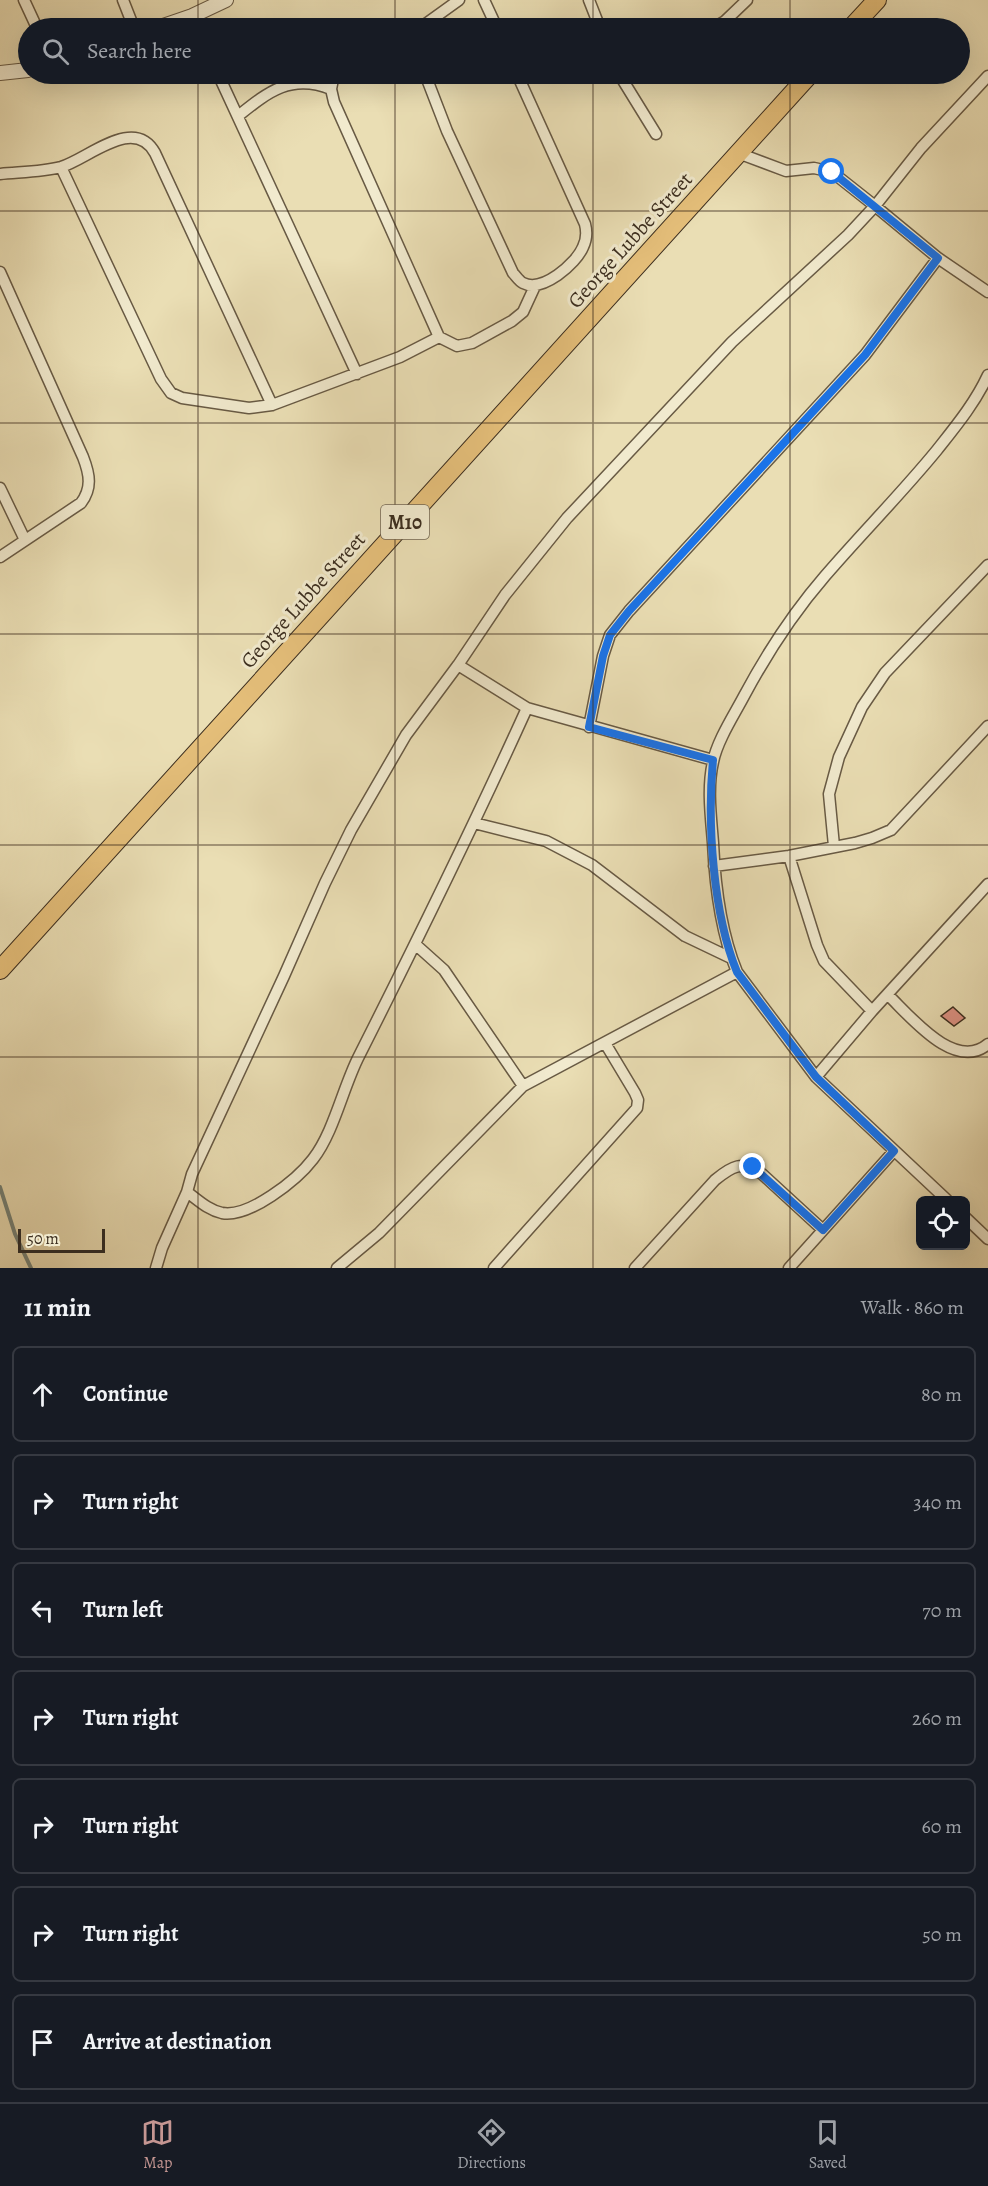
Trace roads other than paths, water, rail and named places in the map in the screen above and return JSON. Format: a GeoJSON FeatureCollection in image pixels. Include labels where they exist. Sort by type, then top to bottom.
{"type":"FeatureCollection","features":[{"type":"Feature","properties":{"kind":"main road"},"geometry":{"type":"LineString","coordinates":[[860,18],[877,0]]}},
{"type":"Feature","properties":{"kind":"main road","name":"George Lubbe Street"},"geometry":{"type":"LineString","coordinates":[[0,970],[801,84]]}},
{"type":"Feature","properties":{"kind":"street"},"geometry":{"type":"LineString","coordinates":[[24,0],[32,18]]}},
{"type":"Feature","properties":{"kind":"street"},"geometry":{"type":"LineString","coordinates":[[123,0],[130,18]]}},
{"type":"Feature","properties":{"kind":"street"},"geometry":{"type":"LineString","coordinates":[[201,18],[226,0]]}},
{"type":"Feature","properties":{"kind":"street"},"geometry":{"type":"LineString","coordinates":[[434,18],[459,0]]}},
{"type":"Feature","properties":{"kind":"street"},"geometry":{"type":"LineString","coordinates":[[484,0],[492,18]]}},
{"type":"Feature","properties":{"kind":"street"},"geometry":{"type":"LineString","coordinates":[[588,0],[596,18]]}},
{"type":"Feature","properties":{"kind":"street"},"geometry":{"type":"LineString","coordinates":[[728,18],[747,0]]}},
{"type":"Feature","properties":{"kind":"street"},"geometry":{"type":"LineString","coordinates":[[0,73],[18,71]]}},
{"type":"Feature","properties":{"kind":"street"},"geometry":{"type":"LineString","coordinates":[[156,1268],[192,1174],[351,830],[406,735],[506,594],[567,518],[732,342],[848,235],[875,206],[921,148],[988,76]]}},
{"type":"Feature","properties":{"kind":"street"},"geometry":{"type":"LineString","coordinates":[[223,84],[357,374]]}},
{"type":"Feature","properties":{"kind":"street"},"geometry":{"type":"LineString","coordinates":[[238,116],[258,100],[289,84]]}},
{"type":"Feature","properties":{"kind":"street"},"geometry":{"type":"LineString","coordinates":[[315,84],[331,89]]}},
{"type":"Feature","properties":{"kind":"street"},"geometry":{"type":"LineString","coordinates":[[332,84],[331,89],[340,118],[439,337],[457,346],[472,343],[512,321],[523,312],[536,286]]}},
{"type":"Feature","properties":{"kind":"street"},"geometry":{"type":"LineString","coordinates":[[429,84],[447,131],[513,273],[522,283],[536,286],[548,281],[573,263],[583,248],[587,235],[585,224],[522,84]]}},
{"type":"Feature","properties":{"kind":"street"},"geometry":{"type":"LineString","coordinates":[[625,84],[656,134]]}},
{"type":"Feature","properties":{"kind":"street"},"geometry":{"type":"LineString","coordinates":[[0,174],[61,167],[120,139],[141,138],[148,142],[156,153],[272,405]]}},
{"type":"Feature","properties":{"kind":"street"},"geometry":{"type":"LineString","coordinates":[[738,153],[786,171],[814,168],[832,172],[938,258],[988,292]]}},
{"type":"Feature","properties":{"kind":"street"},"geometry":{"type":"LineString","coordinates":[[61,167],[161,379],[171,393],[188,399],[249,408],[272,405],[400,357],[439,337]]}},
{"type":"Feature","properties":{"kind":"street"},"geometry":{"type":"LineString","coordinates":[[589,727],[603,656],[610,635],[629,611],[865,355],[938,258]]}},
{"type":"Feature","properties":{"kind":"street"},"geometry":{"type":"LineString","coordinates":[[0,272],[83,457],[90,481],[89,492],[81,503],[0,557]]}},
{"type":"Feature","properties":{"kind":"street"},"geometry":{"type":"LineString","coordinates":[[942,1196],[816,1077],[737,972],[731,958],[721,914],[714,866],[710,788],[713,760],[728,727],[760,666],[787,624],[825,576],[984,397],[988,375]]}},
{"type":"Feature","properties":{"kind":"street"},"geometry":{"type":"LineString","coordinates":[[0,488],[25,540]]}},
{"type":"Feature","properties":{"kind":"street"},"geometry":{"type":"LineString","coordinates":[[834,846],[829,794],[839,757],[862,707],[885,673],[988,565]]}},
{"type":"Feature","properties":{"kind":"street"},"geometry":{"type":"LineString","coordinates":[[458,664],[527,708],[713,760]]}},
{"type":"Feature","properties":{"kind":"street"},"geometry":{"type":"LineString","coordinates":[[187,1192],[209,1208],[223,1213],[237,1212],[257,1205],[283,1186],[313,1159],[324,1141],[352,1069],[416,944],[527,708]]}},
{"type":"Feature","properties":{"kind":"street"},"geometry":{"type":"LineString","coordinates":[[714,866],[789,856],[873,838],[891,830],[988,726]]}},
{"type":"Feature","properties":{"kind":"street"},"geometry":{"type":"LineString","coordinates":[[474,823],[546,841],[592,865],[686,936],[731,958]]}},
{"type":"Feature","properties":{"kind":"street"},"geometry":{"type":"LineString","coordinates":[[789,856],[824,961],[872,1011]]}},
{"type":"Feature","properties":{"kind":"street"},"geometry":{"type":"LineString","coordinates":[[816,1077],[872,1011],[988,884]]}},
{"type":"Feature","properties":{"kind":"street"},"geometry":{"type":"LineString","coordinates":[[416,944],[444,970],[523,1086]]}},
{"type":"Feature","properties":{"kind":"street"},"geometry":{"type":"LineString","coordinates":[[337,1268],[380,1233],[523,1086],[737,972]]}},
{"type":"Feature","properties":{"kind":"street"},"geometry":{"type":"LineString","coordinates":[[888,995],[945,1046],[959,1052],[981,1050],[988,1044]]}},
{"type":"Feature","properties":{"kind":"street"},"geometry":{"type":"LineString","coordinates":[[494,1268],[637,1108],[638,1100],[635,1093],[605,1043]]}},
{"type":"Feature","properties":{"kind":"street"},"geometry":{"type":"LineString","coordinates":[[789,1268],[894,1151]]}},
{"type":"Feature","properties":{"kind":"street"},"geometry":{"type":"LineString","coordinates":[[635,1268],[715,1180],[738,1166],[753,1167],[823,1230]]}},
{"type":"Feature","properties":{"kind":"street"},"geometry":{"type":"LineString","coordinates":[[970,1222],[988,1239]]}},
{"type":"Feature","properties":{"kind":"waterway"},"geometry":{"type":"LineString","coordinates":[[0,1187],[15,1234],[31,1268]]}}]}
